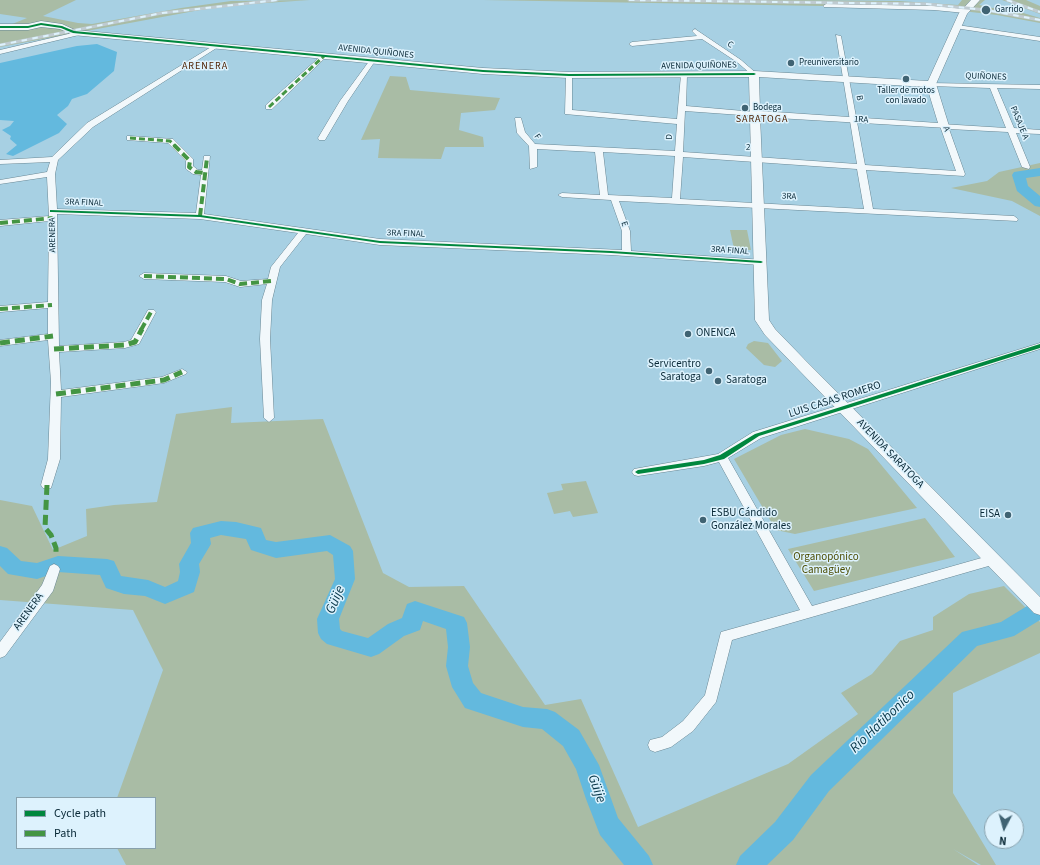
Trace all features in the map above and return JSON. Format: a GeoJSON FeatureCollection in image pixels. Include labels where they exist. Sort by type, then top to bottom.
{"type":"FeatureCollection","features":[{"type":"Feature","properties":{"kind":"main road"},"geometry":{"type":"LineString","coordinates":[[931,84],[965,11],[976,0]]}},
{"type":"Feature","properties":{"kind":"main road","name":"AVENIDA QUIÑONES"},"geometry":{"type":"LineString","coordinates":[[0,27],[28,27],[41,24],[62,27],[69,31],[81,33],[483,71],[569,75],[754,74],[931,84]]}},
{"type":"Feature","properties":{"kind":"main road","name":"AVENIDA SARATOGA"},"geometry":{"type":"LineString","coordinates":[[754,74],[762,320],[770,332],[1040,608]]}},
{"type":"Feature","properties":{"kind":"main road","name":"A"},"geometry":{"type":"LineString","coordinates":[[931,84],[944,126]]}},
{"type":"Feature","properties":{"kind":"main road","name":"1RA"},"geometry":{"type":"LineString","coordinates":[[755,114],[944,126]]}},
{"type":"Feature","properties":{"kind":"street"},"geometry":{"type":"LineString","coordinates":[[826,6],[934,8],[965,11]]}},
{"type":"Feature","properties":{"kind":"street"},"geometry":{"type":"LineString","coordinates":[[957,27],[1040,39]]}},
{"type":"Feature","properties":{"kind":"street","name":"C"},"geometry":{"type":"LineString","coordinates":[[695,31],[754,74]]}},
{"type":"Feature","properties":{"kind":"street"},"geometry":{"type":"LineString","coordinates":[[0,52],[81,33]]}},
{"type":"Feature","properties":{"kind":"street","name":"B"},"geometry":{"type":"LineString","coordinates":[[838,36],[869,212]]}},
{"type":"Feature","properties":{"kind":"street"},"geometry":{"type":"LineString","coordinates":[[632,44],[702,37]]}},
{"type":"Feature","properties":{"kind":"street"},"geometry":{"type":"LineString","coordinates":[[0,162],[54,159],[90,125],[216,46]]}},
{"type":"Feature","properties":{"kind":"street"},"geometry":{"type":"LineString","coordinates":[[269,107],[324,56]]}},
{"type":"Feature","properties":{"kind":"street"},"geometry":{"type":"LineString","coordinates":[[322,138],[344,101],[372,61]]}},
{"type":"Feature","properties":{"kind":"street"},"geometry":{"type":"LineString","coordinates":[[569,75],[568,112],[681,122]]}},
{"type":"Feature","properties":{"kind":"street","name":"D"},"geometry":{"type":"LineString","coordinates":[[676,200],[684,75]]}},
{"type":"Feature","properties":{"kind":"street","name":"QUIÑONES"},"geometry":{"type":"LineString","coordinates":[[931,84],[993,87],[1040,87]]}},
{"type":"Feature","properties":{"kind":"street","name":"PASAJE A"},"geometry":{"type":"LineString","coordinates":[[993,87],[1026,167]]}},
{"type":"Feature","properties":{"kind":"street","name":"1RA"},"geometry":{"type":"LineString","coordinates":[[681,108],[755,114]]}},
{"type":"Feature","properties":{"kind":"street","name":"F"},"geometry":{"type":"LineString","coordinates":[[518,120],[521,133],[533,146],[533,167]]}},
{"type":"Feature","properties":{"kind":"street","name":"1RA"},"geometry":{"type":"LineString","coordinates":[[944,126],[1040,132]]}},
{"type":"Feature","properties":{"kind":"street","name":"A"},"geometry":{"type":"LineString","coordinates":[[944,126],[961,174]]}},
{"type":"Feature","properties":{"kind":"street"},"geometry":{"type":"LineString","coordinates":[[130,138],[170,140],[190,161],[189,167],[196,172],[206,173]]}},
{"type":"Feature","properties":{"kind":"street","name":"2"},"geometry":{"type":"LineString","coordinates":[[533,146],[680,154],[961,174]]}},
{"type":"Feature","properties":{"kind":"street"},"geometry":{"type":"LineString","coordinates":[[598,150],[604,196]]}},
{"type":"Feature","properties":{"kind":"street"},"geometry":{"type":"LineString","coordinates":[[200,216],[207,158]]}},
{"type":"Feature","properties":{"kind":"street","name":"ARENERA"},"geometry":{"type":"LineString","coordinates":[[47,485],[54,459],[56,394],[52,305],[51,174],[54,159]]}},
{"type":"Feature","properties":{"kind":"street"},"geometry":{"type":"LineString","coordinates":[[0,182],[51,174]]}},
{"type":"Feature","properties":{"kind":"street","name":"3RA"},"geometry":{"type":"LineString","coordinates":[[562,195],[604,196],[759,206],[1014,219]]}},
{"type":"Feature","properties":{"kind":"street","name":"E"},"geometry":{"type":"LineString","coordinates":[[614,197],[626,231],[627,253]]}},
{"type":"Feature","properties":{"kind":"street","name":"3RA FINAL"},"geometry":{"type":"LineString","coordinates":[[0,224],[52,215],[200,216],[380,242],[627,253],[761,262]]}},
{"type":"Feature","properties":{"kind":"street"},"geometry":{"type":"LineString","coordinates":[[270,418],[265,339],[267,300],[276,268],[303,232]]}},
{"type":"Feature","properties":{"kind":"street"},"geometry":{"type":"LineString","coordinates":[[144,276],[226,279],[240,284],[272,281]]}},
{"type":"Feature","properties":{"kind":"street"},"geometry":{"type":"LineString","coordinates":[[0,309],[52,305]]}},
{"type":"Feature","properties":{"kind":"street"},"geometry":{"type":"LineString","coordinates":[[54,348],[125,344],[135,342],[151,312]]}},
{"type":"Feature","properties":{"kind":"street"},"geometry":{"type":"LineString","coordinates":[[0,343],[53,336]]}},
{"type":"Feature","properties":{"kind":"street","name":"LUIS CASAS ROMERO"},"geometry":{"type":"LineString","coordinates":[[638,472],[704,462],[722,457],[756,435],[1040,346]]}},
{"type":"Feature","properties":{"kind":"street"},"geometry":{"type":"LineString","coordinates":[[56,394],[164,380],[182,372]]}},
{"type":"Feature","properties":{"kind":"street"},"geometry":{"type":"LineString","coordinates":[[722,457],[808,612]]}},
{"type":"Feature","properties":{"kind":"street"},"geometry":{"type":"LineString","coordinates":[[655,746],[666,742],[688,726],[711,698],[726,636],[992,560]]}},
{"type":"Feature","properties":{"kind":"street","name":"ARENERA"},"geometry":{"type":"LineString","coordinates":[[0,652],[48,587],[54,569]]}},
{"type":"Feature","properties":{"kind":"green space"},"geometry":{"type":"Polygon","coordinates":[[[0,0],[76,0],[43,16],[78,23],[92,24],[181,8],[231,1],[310,0],[236,5],[200,10],[0,47],[0,29],[27,18],[0,14],[0,0]]]}},
{"type":"Feature","properties":{"kind":"green space"},"geometry":{"type":"Polygon","coordinates":[[[483,0],[899,1],[958,5],[962,0],[985,0],[979,5],[993,8],[1000,6],[1040,18],[1040,23],[997,15],[936,8],[483,0]]]}},
{"type":"Feature","properties":{"kind":"green space"},"geometry":{"type":"Polygon","coordinates":[[[1002,0],[1026,0],[1040,6],[1040,14],[1002,0]]]}},
{"type":"Feature","properties":{"kind":"green space"},"geometry":{"type":"Polygon","coordinates":[[[390,76],[406,77],[410,90],[500,98],[495,110],[461,113],[459,130],[483,137],[484,147],[445,147],[441,159],[378,158],[380,139],[361,140],[390,76]]]}},
{"type":"Feature","properties":{"kind":"green space"},"geometry":{"type":"Polygon","coordinates":[[[1040,163],[1040,216],[1012,201],[951,188],[987,181],[999,172],[1040,163]]]}},
{"type":"Feature","properties":{"kind":"green space"},"geometry":{"type":"Polygon","coordinates":[[[730,230],[747,230],[751,250],[734,249],[730,230]]]}},
{"type":"Feature","properties":{"kind":"green space"},"geometry":{"type":"Polygon","coordinates":[[[754,341],[768,343],[782,361],[775,367],[764,365],[746,348],[748,344],[754,341]]]}},
{"type":"Feature","properties":{"kind":"green space"},"geometry":{"type":"Polygon","coordinates":[[[232,407],[231,423],[323,419],[383,573],[409,587],[464,586],[545,705],[581,699],[638,827],[788,764],[858,714],[841,693],[872,674],[900,641],[933,630],[933,617],[969,594],[1004,586],[1040,622],[1040,653],[953,693],[953,793],[984,845],[984,849],[986,849],[996,865],[981,865],[953,849],[978,865],[126,865],[118,849],[156,849],[156,797],[117,797],[163,670],[133,610],[0,600],[0,500],[32,506],[53,550],[87,536],[86,509],[114,505],[157,502],[176,414],[232,407]]]}},
{"type":"Feature","properties":{"kind":"green space"},"geometry":{"type":"Polygon","coordinates":[[[805,429],[849,439],[868,449],[917,508],[795,534],[776,530],[734,459],[781,435],[805,429]]]}},
{"type":"Feature","properties":{"kind":"green space"},"geometry":{"type":"Polygon","coordinates":[[[586,481],[598,513],[573,517],[570,511],[554,514],[547,493],[563,490],[561,484],[586,481]]]}},
{"type":"Feature","properties":{"kind":"green space","name":"Organopónico Camagüey"},"geometry":{"type":"Polygon","coordinates":[[[925,518],[955,557],[814,591],[788,549],[925,518]]]}},
{"type":"Feature","properties":{"kind":"water"},"geometry":{"type":"Polygon","coordinates":[[[97,44],[117,52],[114,71],[87,94],[72,99],[68,106],[57,115],[67,124],[59,133],[13,156],[6,154],[17,145],[10,139],[11,136],[2,130],[10,126],[14,121],[0,120],[0,63],[77,46],[97,44]]]}},
{"type":"Feature","properties":{"kind":"waterway","name":"Río Hatibonico"},"geometry":{"type":"LineString","coordinates":[[1040,172],[1019,175],[1022,188],[1040,203]]}},
{"type":"Feature","properties":{"kind":"waterway","name":"Güije"},"geometry":{"type":"LineString","coordinates":[[0,554],[15,568],[37,571],[58,564],[107,567],[113,582],[124,586],[148,588],[165,596],[187,586],[190,572],[189,564],[201,544],[200,533],[221,528],[236,529],[254,533],[258,545],[276,550],[330,543],[343,551],[345,579],[328,619],[329,633],[335,638],[371,648],[396,630],[412,624],[415,610],[456,623],[459,647],[457,666],[463,687],[473,701],[523,717],[547,719],[571,738],[587,765],[609,826],[640,865]]}},
{"type":"Feature","properties":{"kind":"waterway","name":"Río Hatibonico"},"geometry":{"type":"LineString","coordinates":[[749,865],[784,831],[820,783],[970,638],[1006,630],[1040,609]]}},
{"type":"Feature","properties":{"kind":"waterway"},"geometry":{"type":"LineString","coordinates":[[758,855],[765,865]]}},
{"type":"Feature","properties":{"kind":"railway"},"geometry":{"type":"LineString","coordinates":[[0,45],[162,13],[277,0]]}},
{"type":"Feature","properties":{"kind":"railway"},"geometry":{"type":"LineString","coordinates":[[629,0],[927,4],[986,10],[1040,20]]}},
{"type":"Feature","properties":{"kind":"railway"},"geometry":{"type":"LineString","coordinates":[[1007,0],[1040,12]]}},
{"type":"Feature","properties":{"kind":"marked path"},"geometry":{"type":"LineString","coordinates":[[269,107],[324,56]]}},
{"type":"Feature","properties":{"kind":"marked path"},"geometry":{"type":"LineString","coordinates":[[130,138],[170,141],[190,161],[189,167],[196,172],[205,173]]}},
{"type":"Feature","properties":{"kind":"marked path"},"geometry":{"type":"LineString","coordinates":[[200,216],[207,158]]}},
{"type":"Feature","properties":{"kind":"marked path"},"geometry":{"type":"LineString","coordinates":[[0,223],[53,218]]}},
{"type":"Feature","properties":{"kind":"marked path"},"geometry":{"type":"LineString","coordinates":[[144,276],[226,279],[240,284],[272,281]]}},
{"type":"Feature","properties":{"kind":"marked path"},"geometry":{"type":"LineString","coordinates":[[0,309],[52,305]]}},
{"type":"Feature","properties":{"kind":"marked path"},"geometry":{"type":"LineString","coordinates":[[54,349],[125,345],[135,342],[151,312]]}},
{"type":"Feature","properties":{"kind":"marked path"},"geometry":{"type":"LineString","coordinates":[[0,343],[53,336]]}},
{"type":"Feature","properties":{"kind":"marked path"},"geometry":{"type":"LineString","coordinates":[[56,394],[164,380],[182,372]]}},
{"type":"Feature","properties":{"kind":"marked path"},"geometry":{"type":"LineString","coordinates":[[47,485],[45,528],[51,535],[56,548],[56,555]]}},
{"type":"Feature","properties":{"kind":"cycle path"},"geometry":{"type":"LineString","coordinates":[[0,27],[28,27],[41,24],[62,27],[73,32],[483,71],[569,75],[754,74]]}},
{"type":"Feature","properties":{"kind":"cycle path"},"geometry":{"type":"LineString","coordinates":[[52,211],[200,216],[380,242],[611,252],[761,262]]}},
{"type":"Feature","properties":{"kind":"cycle path"},"geometry":{"type":"LineString","coordinates":[[638,472],[704,462],[722,457],[757,435],[1040,346]]}},
{"type":"Feature","properties":{"kind":"place","name":"Garrido"},"geometry":{"type":"Point","coordinates":[986,10]}},
{"type":"Feature","properties":{"kind":"place","name":"Preuniversitario"},"geometry":{"type":"Point","coordinates":[791,63]}},
{"type":"Feature","properties":{"kind":"place","name":"Taller de motos con lavado"},"geometry":{"type":"Point","coordinates":[906,79]}},
{"type":"Feature","properties":{"kind":"place","name":"Bodega"},"geometry":{"type":"Point","coordinates":[745,108]}},
{"type":"Feature","properties":{"kind":"place","name":"ONENCA"},"geometry":{"type":"Point","coordinates":[688,334]}},
{"type":"Feature","properties":{"kind":"place","name":"Servicentro Saratoga"},"geometry":{"type":"Point","coordinates":[709,371]}},
{"type":"Feature","properties":{"kind":"place","name":"Saratoga"},"geometry":{"type":"Point","coordinates":[718,381]}},
{"type":"Feature","properties":{"kind":"place","name":"EISA"},"geometry":{"type":"Point","coordinates":[1008,515]}},
{"type":"Feature","properties":{"kind":"place","name":"ESBU Cándido González Morales"},"geometry":{"type":"Point","coordinates":[703,520]}},
{"type":"Feature","properties":{"kind":"district","name":"ARENERA"},"geometry":{"type":"Point","coordinates":[205,67]}},
{"type":"Feature","properties":{"kind":"district","name":"SARATOGA"},"geometry":{"type":"Point","coordinates":[762,120]}}]}
